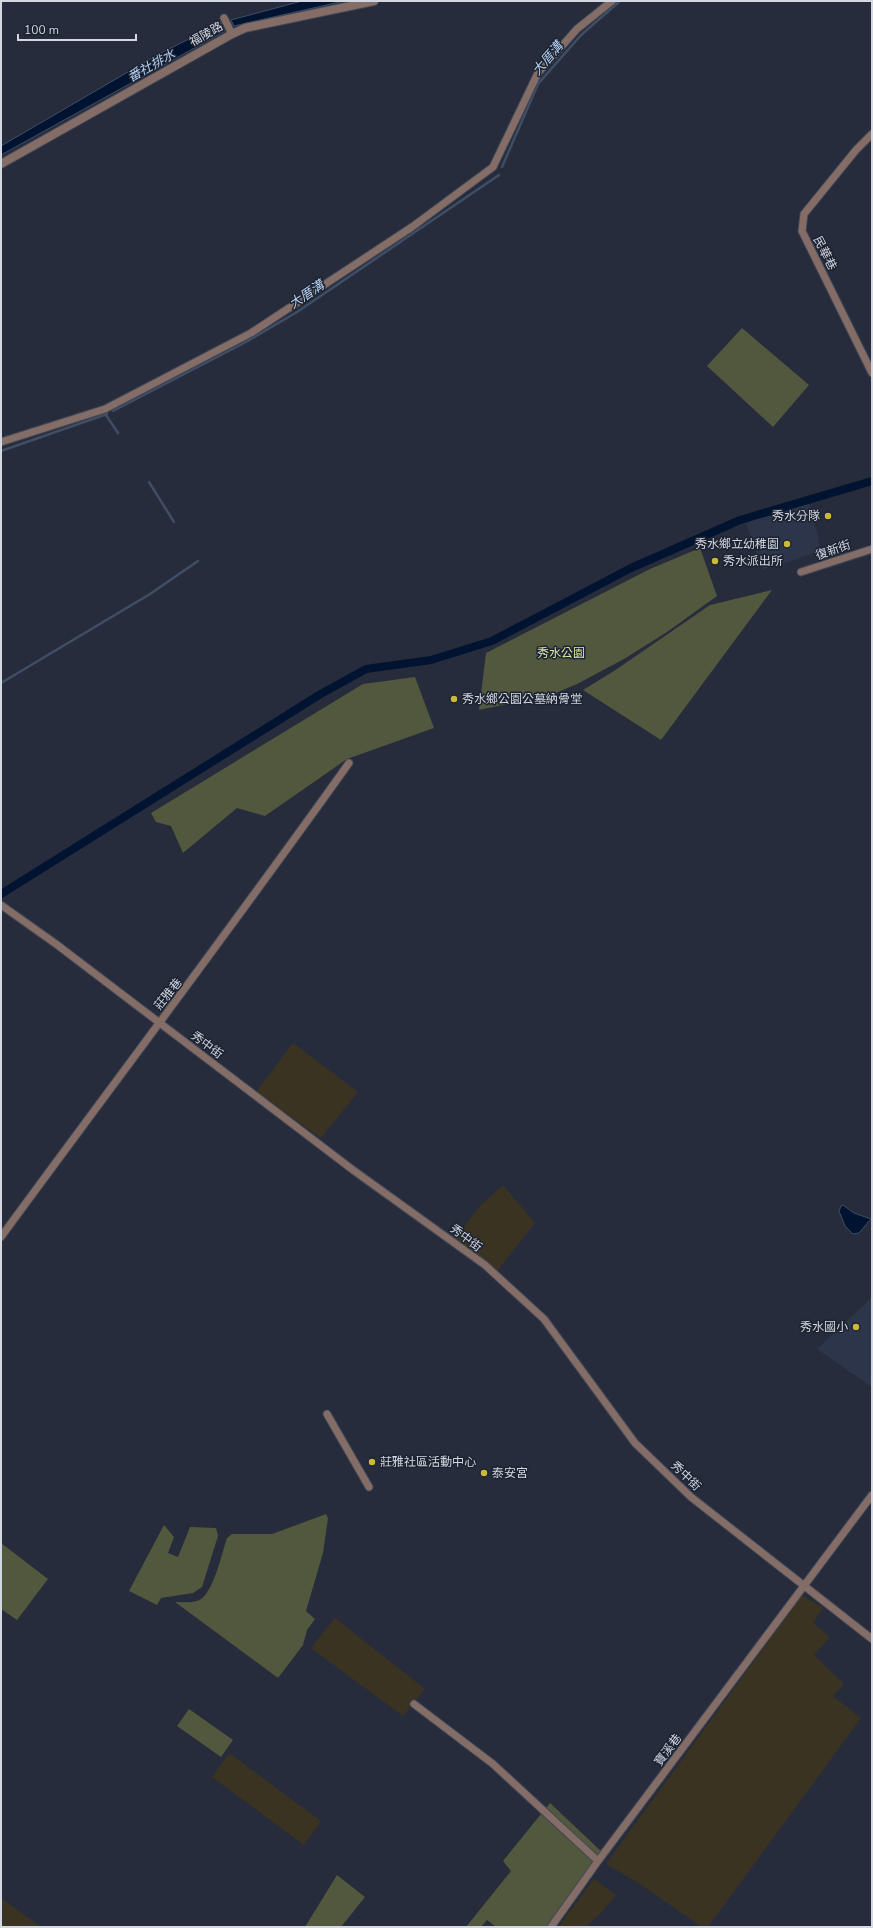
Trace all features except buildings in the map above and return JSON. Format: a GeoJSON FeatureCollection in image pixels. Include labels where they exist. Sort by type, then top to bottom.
{"type":"FeatureCollection","features":[{"type":"Feature","properties":{"kind":"street","name":"福陵路"},"geometry":{"type":"LineString","coordinates":[[1,164],[232,34],[246,28],[374,1]]}},
{"type":"Feature","properties":{"kind":"street"},"geometry":{"type":"LineString","coordinates":[[1,442],[105,409],[251,333],[412,227],[493,167],[538,73],[577,29],[612,1]]}},
{"type":"Feature","properties":{"kind":"street"},"geometry":{"type":"LineString","coordinates":[[224,18],[232,34]]}},
{"type":"Feature","properties":{"kind":"street","name":"民華巷"},"geometry":{"type":"LineString","coordinates":[[872,134],[856,150],[804,214],[802,231],[872,373]]}},
{"type":"Feature","properties":{"kind":"street","name":"復新街"},"geometry":{"type":"LineString","coordinates":[[801,572],[872,549]]}},
{"type":"Feature","properties":{"kind":"street","name":"莊雅巷"},"geometry":{"type":"LineString","coordinates":[[1,1237],[159,1022],[202,967],[349,763]]}},
{"type":"Feature","properties":{"kind":"street","name":"秀中街"},"geometry":{"type":"LineString","coordinates":[[1,905],[159,1022],[353,1170],[485,1265],[544,1319],[635,1443],[691,1497],[872,1639]]}},
{"type":"Feature","properties":{"kind":"street"},"geometry":{"type":"LineString","coordinates":[[327,1414],[368,1487]]}},
{"type":"Feature","properties":{"kind":"street","name":"寶溪巷"},"geometry":{"type":"LineString","coordinates":[[551,1927],[598,1861],[872,1495]]}},
{"type":"Feature","properties":{"kind":"street"},"geometry":{"type":"LineString","coordinates":[[414,1704],[493,1764],[598,1861]]}},
{"type":"Feature","properties":{"kind":"shaded area","name":"秀水鄉立幼稚園"},"geometry":{"type":"Polygon","coordinates":[[[809,503],[818,536],[820,551],[763,570],[746,523],[809,503]]]}},
{"type":"Feature","properties":{"kind":"shaded area"},"geometry":{"type":"Polygon","coordinates":[[[293,1043],[358,1092],[321,1138],[256,1092],[293,1043]]]}},
{"type":"Feature","properties":{"kind":"shaded area"},"geometry":{"type":"Polygon","coordinates":[[[503,1185],[535,1223],[497,1271],[455,1238],[480,1206],[503,1185]]]}},
{"type":"Feature","properties":{"kind":"shaded area","name":"秀水國小"},"geometry":{"type":"Polygon","coordinates":[[[872,1297],[872,1387],[817,1349],[872,1297]]]}},
{"type":"Feature","properties":{"kind":"shaded area"},"geometry":{"type":"Polygon","coordinates":[[[802,1595],[823,1608],[813,1623],[830,1637],[814,1655],[844,1684],[833,1696],[861,1718],[708,1927],[702,1927],[637,1882],[606,1864],[802,1595]]]}},
{"type":"Feature","properties":{"kind":"shaded area"},"geometry":{"type":"Polygon","coordinates":[[[335,1618],[425,1689],[403,1716],[311,1648],[335,1618]]]}},
{"type":"Feature","properties":{"kind":"shaded area"},"geometry":{"type":"Polygon","coordinates":[[[229,1753],[321,1821],[304,1845],[212,1777],[229,1753]]]}},
{"type":"Feature","properties":{"kind":"shaded area"},"geometry":{"type":"Polygon","coordinates":[[[594,1879],[616,1895],[601,1913],[586,1927],[558,1927],[594,1879]]]}},
{"type":"Feature","properties":{"kind":"shaded area"},"geometry":{"type":"Polygon","coordinates":[[[1,1898],[41,1927],[1,1927],[1,1898]]]}},
{"type":"Feature","properties":{"kind":"green space"},"geometry":{"type":"Polygon","coordinates":[[[742,328],[809,385],[773,427],[707,366],[742,328]]]}},
{"type":"Feature","properties":{"kind":"green space","name":"秀水公園"},"geometry":{"type":"Polygon","coordinates":[[[700,548],[717,596],[667,632],[624,659],[577,684],[551,695],[479,710],[486,653],[650,569],[700,548]]]}},
{"type":"Feature","properties":{"kind":"green space"},"geometry":{"type":"Polygon","coordinates":[[[772,590],[661,740],[583,690],[614,671],[710,605],[772,590]]]}},
{"type":"Feature","properties":{"kind":"green space"},"geometry":{"type":"Polygon","coordinates":[[[415,677],[434,728],[347,759],[265,816],[237,808],[183,853],[171,826],[156,822],[151,813],[363,684],[415,677]]]}},
{"type":"Feature","properties":{"kind":"green space"},"geometry":{"type":"Polygon","coordinates":[[[326,1514],[328,1518],[323,1553],[306,1611],[315,1619],[307,1630],[303,1645],[278,1678],[175,1602],[194,1602],[203,1598],[212,1583],[220,1563],[227,1538],[232,1534],[272,1534],[326,1514]]]}},
{"type":"Feature","properties":{"kind":"green space"},"geometry":{"type":"Polygon","coordinates":[[[164,1525],[174,1537],[168,1553],[178,1557],[190,1527],[216,1528],[218,1536],[202,1587],[193,1593],[161,1598],[157,1605],[129,1591],[164,1525]]]}},
{"type":"Feature","properties":{"kind":"green space"},"geometry":{"type":"Polygon","coordinates":[[[1,1543],[48,1579],[17,1620],[1,1609],[1,1543]]]}},
{"type":"Feature","properties":{"kind":"green space"},"geometry":{"type":"Polygon","coordinates":[[[189,1709],[233,1740],[221,1757],[177,1726],[189,1709]]]}},
{"type":"Feature","properties":{"kind":"green space"},"geometry":{"type":"Polygon","coordinates":[[[550,1803],[604,1854],[551,1927],[496,1927],[487,1920],[481,1927],[466,1927],[511,1871],[503,1861],[550,1803]]]}},
{"type":"Feature","properties":{"kind":"green space"},"geometry":{"type":"Polygon","coordinates":[[[337,1875],[365,1897],[341,1927],[305,1927],[337,1875]]]}},
{"type":"Feature","properties":{"kind":"water"},"geometry":{"type":"Polygon","coordinates":[[[302,1],[344,1],[234,26],[231,20],[302,1]]]}},
{"type":"Feature","properties":{"kind":"water","name":"番社排水"},"geometry":{"type":"Polygon","coordinates":[[[221,23],[225,31],[1,155],[1,146],[157,55],[221,23]]]}},
{"type":"Feature","properties":{"kind":"water"},"geometry":{"type":"Polygon","coordinates":[[[843,1205],[854,1213],[871,1219],[859,1233],[853,1234],[845,1226],[839,1211],[843,1205]]]}},
{"type":"Feature","properties":{"kind":"waterway","name":"大厝溝"},"geometry":{"type":"LineString","coordinates":[[502,167],[538,84],[581,35],[620,1]]}},
{"type":"Feature","properties":{"kind":"waterway","name":"大厝溝"},"geometry":{"type":"LineString","coordinates":[[113,411],[246,342],[297,312],[499,175]]}},
{"type":"Feature","properties":{"kind":"waterway","name":"大厝溝"},"geometry":{"type":"LineString","coordinates":[[1,451],[107,414]]}},
{"type":"Feature","properties":{"kind":"waterway"},"geometry":{"type":"LineString","coordinates":[[106,415],[118,433]]}},
{"type":"Feature","properties":{"kind":"waterway"},"geometry":{"type":"LineString","coordinates":[[1,894],[319,695],[366,669],[431,660],[492,641],[631,568],[740,520],[872,481]]}},
{"type":"Feature","properties":{"kind":"waterway"},"geometry":{"type":"LineString","coordinates":[[149,482],[174,522]]}},
{"type":"Feature","properties":{"kind":"waterway"},"geometry":{"type":"LineString","coordinates":[[1,683],[150,594],[198,561]]}},
{"type":"Feature","properties":{"kind":"place","name":"秀水分隊"},"geometry":{"type":"Point","coordinates":[828,516]}},
{"type":"Feature","properties":{"kind":"place","name":"秀水鄉立幼稚園"},"geometry":{"type":"Point","coordinates":[787,544]}},
{"type":"Feature","properties":{"kind":"place","name":"秀水派出所"},"geometry":{"type":"Point","coordinates":[715,561]}},
{"type":"Feature","properties":{"kind":"place","name":"秀水鄉公園公墓納骨堂"},"geometry":{"type":"Point","coordinates":[454,699]}},
{"type":"Feature","properties":{"kind":"place","name":"秀水國小"},"geometry":{"type":"Point","coordinates":[856,1327]}},
{"type":"Feature","properties":{"kind":"place","name":"莊雅社區活動中心"},"geometry":{"type":"Point","coordinates":[372,1462]}},
{"type":"Feature","properties":{"kind":"place","name":"泰安宮"},"geometry":{"type":"Point","coordinates":[484,1473]}}]}
